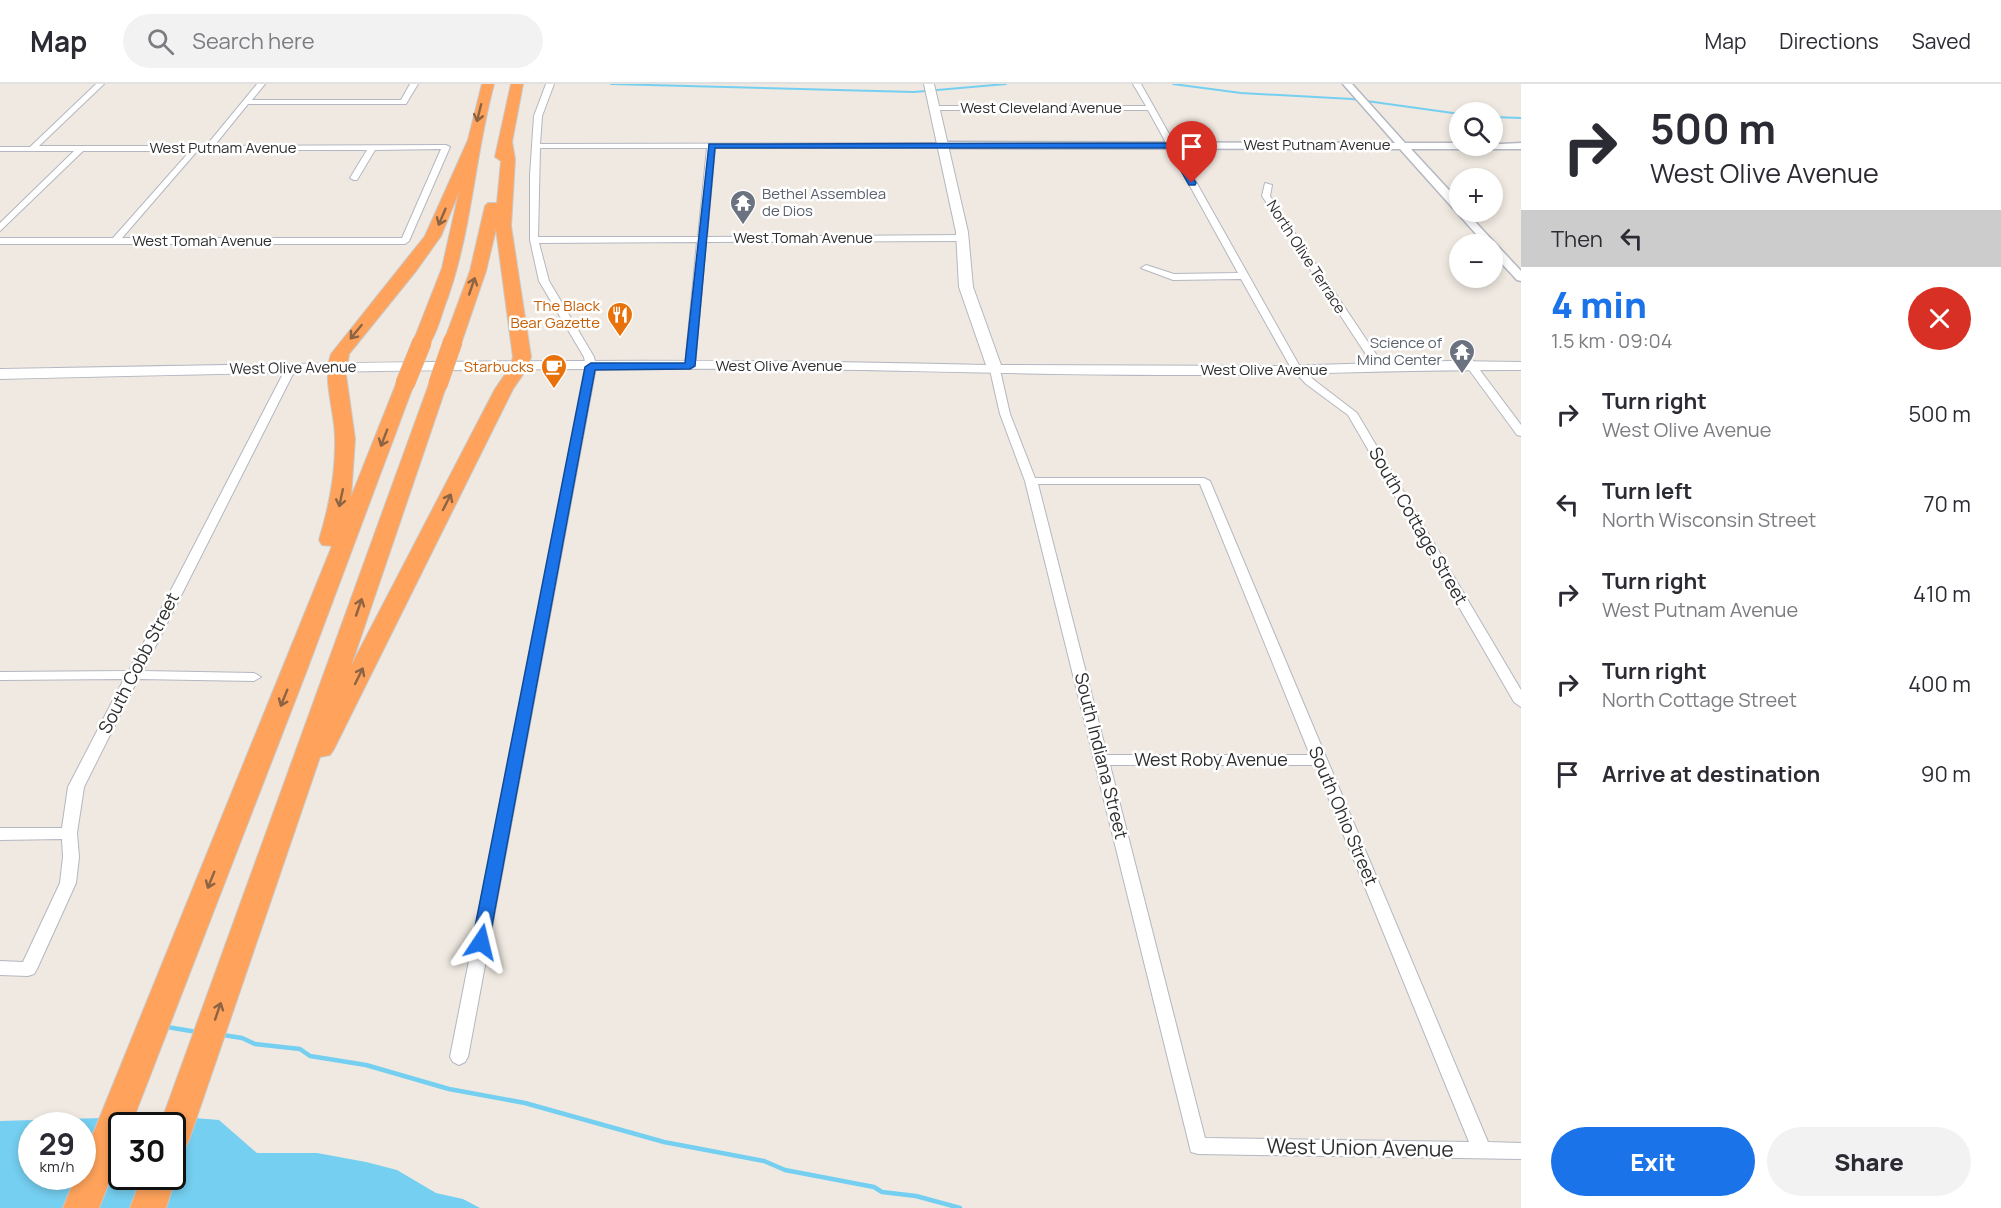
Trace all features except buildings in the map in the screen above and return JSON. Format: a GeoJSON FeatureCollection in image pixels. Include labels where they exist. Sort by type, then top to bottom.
{"type":"FeatureCollection","features":[{"type":"Feature","properties":{"kind":"highway"},"geometry":{"type":"LineString","coordinates":[[81,1208],[295,670],[453,257],[472,143],[488,84]]}},
{"type":"Feature","properties":{"kind":"highway"},"geometry":{"type":"LineString","coordinates":[[182,1112],[453,341],[486,239],[517,84]]}},
{"type":"Feature","properties":{"kind":"highway"},"geometry":{"type":"LineString","coordinates":[[291,801],[336,723],[504,389],[520,362],[503,226],[508,159],[505,141]]}},
{"type":"Feature","properties":{"kind":"highway"},"geometry":{"type":"LineString","coordinates":[[295,670],[309,610],[336,523],[346,474],[347,440],[337,362],[344,347],[410,268],[433,236],[472,143]]}},
{"type":"Feature","properties":{"kind":"highway"},"geometry":{"type":"LineString","coordinates":[[148,1208],[154,1190]]}},
{"type":"Feature","properties":{"kind":"main road"},"geometry":{"type":"LineString","coordinates":[[930,88],[963,238],[966,288],[993,365]]}},
{"type":"Feature","properties":{"kind":"main road","name":"West Olive Avenue"},"geometry":{"type":"LineString","coordinates":[[0,364],[219,361],[690,361],[863,366],[1295,365],[1467,361],[1521,356]]}},
{"type":"Feature","properties":{"kind":"main road","name":"West Olive Avenue"},"geometry":{"type":"LineString","coordinates":[[1295,365],[1373,357],[1521,366]]}},
{"type":"Feature","properties":{"kind":"main road"},"geometry":{"type":"LineString","coordinates":[[162,371],[178,366],[213,364],[219,361]]}},
{"type":"Feature","properties":{"kind":"main road","name":"West Olive Avenue"},"geometry":{"type":"LineString","coordinates":[[0,374],[291,368],[337,362]]}},
{"type":"Feature","properties":{"kind":"street"},"geometry":{"type":"LineString","coordinates":[[32,149],[100,84]]}},
{"type":"Feature","properties":{"kind":"street"},"geometry":{"type":"LineString","coordinates":[[209,147],[261,84]]}},
{"type":"Feature","properties":{"kind":"street"},"geometry":{"type":"LineString","coordinates":[[246,102],[403,102],[414,84]]}},
{"type":"Feature","properties":{"kind":"street"},"geometry":{"type":"LineString","coordinates":[[459,1056],[590,362],[544,281],[534,240],[534,175],[538,116],[550,84]]}},
{"type":"Feature","properties":{"kind":"street","name":"South Cottage Street"},"geometry":{"type":"LineString","coordinates":[[1137,84],[1295,365],[1310,382],[1352,413],[1521,702]]}},
{"type":"Feature","properties":{"kind":"street"},"geometry":{"type":"LineString","coordinates":[[1347,84],[1449,198]]}},
{"type":"Feature","properties":{"kind":"street","name":"West Cleveland Avenue"},"geometry":{"type":"LineString","coordinates":[[934,108],[1149,108]]}},
{"type":"Feature","properties":{"kind":"street","name":"West Putnam Avenue"},"geometry":{"type":"LineString","coordinates":[[537,146],[1521,146]]}},
{"type":"Feature","properties":{"kind":"street"},"geometry":{"type":"LineString","coordinates":[[690,361],[711,146]]}},
{"type":"Feature","properties":{"kind":"street"},"geometry":{"type":"LineString","coordinates":[[354,178],[373,147]]}},
{"type":"Feature","properties":{"kind":"street","name":"West Putnam Avenue"},"geometry":{"type":"LineString","coordinates":[[0,149],[446,147],[405,241]]}},
{"type":"Feature","properties":{"kind":"street"},"geometry":{"type":"LineString","coordinates":[[0,228],[82,148]]}},
{"type":"Feature","properties":{"kind":"street"},"geometry":{"type":"LineString","coordinates":[[115,240],[196,148]]}},
{"type":"Feature","properties":{"kind":"street","name":"North Olive Terrace"},"geometry":{"type":"LineString","coordinates":[[1268,185],[1266,196],[1373,357]]}},
{"type":"Feature","properties":{"kind":"street"},"geometry":{"type":"LineString","coordinates":[[1471,222],[1482,234]]}},
{"type":"Feature","properties":{"kind":"street","name":"West Tomah Avenue"},"geometry":{"type":"LineString","coordinates":[[534,240],[963,238]]}},
{"type":"Feature","properties":{"kind":"street","name":"West Tomah Avenue"},"geometry":{"type":"LineString","coordinates":[[0,241],[405,241]]}},
{"type":"Feature","properties":{"kind":"street"},"geometry":{"type":"LineString","coordinates":[[1503,258],[1521,278]]}},
{"type":"Feature","properties":{"kind":"street"},"geometry":{"type":"LineString","coordinates":[[1146,268],[1173,277],[1244,276]]}},
{"type":"Feature","properties":{"kind":"street"},"geometry":{"type":"LineString","coordinates":[[1467,361],[1521,433]]}},
{"type":"Feature","properties":{"kind":"street","name":"South Indiana Street"},"geometry":{"type":"LineString","coordinates":[[993,365],[1005,414],[1031,481],[1103,760],[1198,1146]]}},
{"type":"Feature","properties":{"kind":"street","name":"South Cobb Street"},"geometry":{"type":"LineString","coordinates":[[0,968],[28,969],[68,884],[71,857],[69,833],[76,787],[291,368]]}},
{"type":"Feature","properties":{"kind":"street","name":"South Ohio Street"},"geometry":{"type":"LineString","coordinates":[[1031,481],[1204,481],[1482,1150]]}},
{"type":"Feature","properties":{"kind":"street"},"geometry":{"type":"LineString","coordinates":[[0,676],[254,677]]}},
{"type":"Feature","properties":{"kind":"street","name":"West Roby Avenue"},"geometry":{"type":"LineString","coordinates":[[1103,760],[1320,760]]}},
{"type":"Feature","properties":{"kind":"street"},"geometry":{"type":"LineString","coordinates":[[0,834],[69,833]]}},
{"type":"Feature","properties":{"kind":"street","name":"West Union Avenue"},"geometry":{"type":"LineString","coordinates":[[1198,1146],[1521,1151]]}},
{"type":"Feature","properties":{"kind":"water"},"geometry":{"type":"Polygon","coordinates":[[[186,1117],[219,1120],[257,1153],[317,1153],[366,1162],[397,1170],[436,1193],[463,1199],[480,1208],[0,1208],[0,1121],[18,1120],[18,1190],[96,1190],[96,1118],[108,1118],[108,1190],[186,1190],[186,1117]]]}},
{"type":"Feature","properties":{"kind":"waterway"},"geometry":{"type":"LineString","coordinates":[[611,84],[914,92],[1006,84]]}},
{"type":"Feature","properties":{"kind":"waterway"},"geometry":{"type":"LineString","coordinates":[[1173,84],[1241,93],[1352,99],[1449,112]]}},
{"type":"Feature","properties":{"kind":"waterway"},"geometry":{"type":"LineString","coordinates":[[1503,117],[1521,118]]}},
{"type":"Feature","properties":{"kind":"waterway"},"geometry":{"type":"LineString","coordinates":[[167,1027],[197,1032]]}},
{"type":"Feature","properties":{"kind":"waterway"},"geometry":{"type":"LineString","coordinates":[[223,1035],[242,1038],[255,1044],[300,1049],[310,1056],[366,1065],[449,1089],[525,1103],[664,1142],[764,1161],[785,1170],[874,1187],[882,1192],[916,1196],[960,1208]]}},
{"type":"Feature","properties":{"kind":"place","name":"Bethel Assemblea de Dios"},"geometry":{"type":"Point","coordinates":[743,226]}},
{"type":"Feature","properties":{"kind":"place","name":"The Black Bear Gazette"},"geometry":{"type":"Point","coordinates":[620,338]}},
{"type":"Feature","properties":{"kind":"place","name":"Science of Mind Center"},"geometry":{"type":"Point","coordinates":[1462,375]}},
{"type":"Feature","properties":{"kind":"place","name":"Starbucks"},"geometry":{"type":"Point","coordinates":[554,390]}},
{"type":"Feature","properties":{"kind":"route"},"geometry":{"type":"LineString","coordinates":[[481,942],[591,367],[690,366],[711,146],[1171,145],[1192,183]]}}]}
